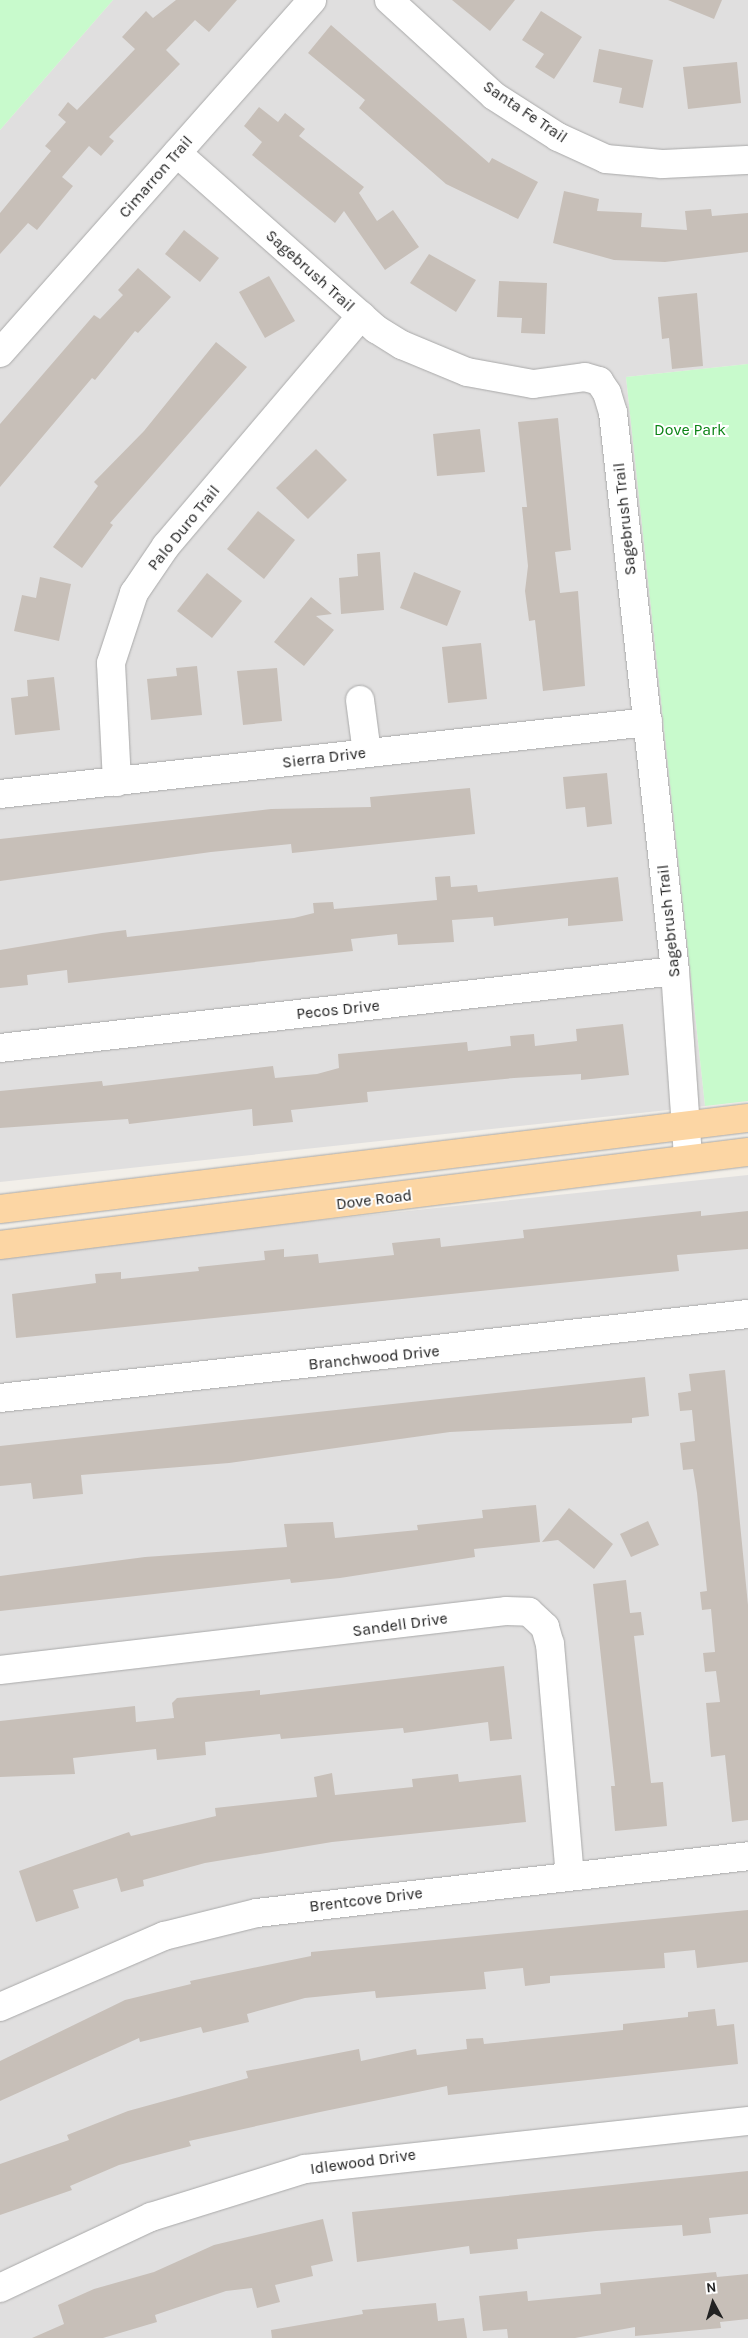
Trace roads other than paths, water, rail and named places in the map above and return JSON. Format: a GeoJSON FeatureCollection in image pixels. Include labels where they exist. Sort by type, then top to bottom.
{"type":"FeatureCollection","features":[{"type":"Feature","properties":{"kind":"main road"},"geometry":{"type":"LineString","coordinates":[[0,1208],[748,1118]]}},
{"type":"Feature","properties":{"kind":"main road","name":"Dove Road"},"geometry":{"type":"LineString","coordinates":[[0,1245],[583,1176],[688,1158],[748,1152]]}},
{"type":"Feature","properties":{"kind":"street","name":"Cimarron Trail"},"geometry":{"type":"LineString","coordinates":[[0,353],[312,0]]}},
{"type":"Feature","properties":{"kind":"street","name":"Santa Fe Trail"},"geometry":{"type":"LineString","coordinates":[[389,0],[494,96],[582,148],[606,158],[662,164],[748,160]]}},
{"type":"Feature","properties":{"kind":"street","name":"Sagebrush Trail"},"geometry":{"type":"LineString","coordinates":[[177,153],[361,316],[402,345],[467,372],[533,384],[586,377],[600,381],[613,412],[675,972],[684,1126],[688,1158]]}},
{"type":"Feature","properties":{"kind":"street","name":"Palo Duro Trail"},"geometry":{"type":"LineString","coordinates":[[116,782],[111,664],[134,593],[166,546],[361,316]]}},
{"type":"Feature","properties":{"kind":"street"},"geometry":{"type":"LineString","coordinates":[[360,700],[367,753]]}},
{"type":"Feature","properties":{"kind":"street","name":"Sierra Drive"},"geometry":{"type":"LineString","coordinates":[[0,794],[648,722]]}},
{"type":"Feature","properties":{"kind":"street","name":"Pecos Drive"},"geometry":{"type":"LineString","coordinates":[[0,1048],[675,972]]}},
{"type":"Feature","properties":{"kind":"street","name":"Branchwood Drive"},"geometry":{"type":"LineString","coordinates":[[0,1398],[748,1314]]}},
{"type":"Feature","properties":{"kind":"street","name":"Sandell Drive"},"geometry":{"type":"LineString","coordinates":[[0,1670],[506,1611],[528,1612],[545,1627],[550,1644],[570,1875]]}},
{"type":"Feature","properties":{"kind":"street","name":"Brentcove Drive"},"geometry":{"type":"LineString","coordinates":[[0,2007],[164,1936],[257,1913],[570,1875],[748,1856]]}},
{"type":"Feature","properties":{"kind":"street","name":"Idlewood Drive"},"geometry":{"type":"LineString","coordinates":[[0,2288],[151,2216],[305,2169],[748,2121]]}},
{"type":"Feature","properties":{"kind":"park label","name":"Dove Park"},"geometry":{"type":"Point","coordinates":[690,430]}}]}
